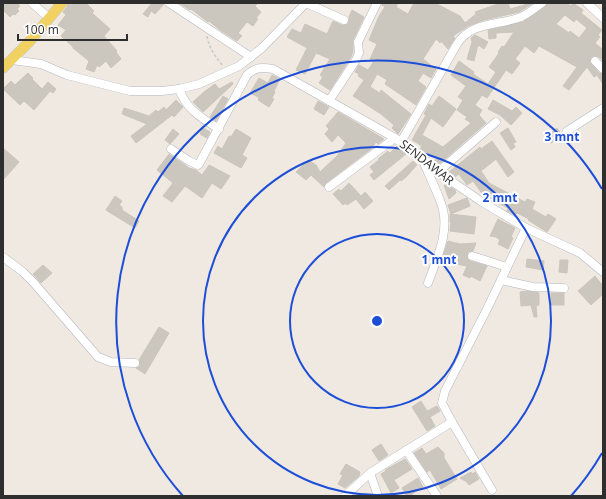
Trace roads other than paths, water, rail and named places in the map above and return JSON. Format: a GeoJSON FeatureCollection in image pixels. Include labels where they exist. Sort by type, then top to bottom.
{"type":"FeatureCollection","features":[{"type":"Feature","properties":{"kind":"main road"},"geometry":{"type":"LineString","coordinates":[[3,68],[12,60],[62,3]]}},
{"type":"Feature","properties":{"kind":"street"},"geometry":{"type":"LineString","coordinates":[[32,3],[49,18]]}},
{"type":"Feature","properties":{"kind":"street"},"geometry":{"type":"LineString","coordinates":[[169,3],[251,57]]}},
{"type":"Feature","properties":{"kind":"street"},"geometry":{"type":"LineString","coordinates":[[12,60],[41,64],[75,77],[130,91],[162,91],[179,89],[200,84],[227,73],[239,66],[273,38],[306,3],[344,20]]}},
{"type":"Feature","properties":{"kind":"street"},"geometry":{"type":"LineString","coordinates":[[329,101],[356,60],[359,53],[358,42],[377,3]]}},
{"type":"Feature","properties":{"kind":"street"},"geometry":{"type":"LineString","coordinates":[[329,187],[398,140],[463,37],[476,28],[525,15],[542,3]]}},
{"type":"Feature","properties":{"kind":"street"},"geometry":{"type":"LineString","coordinates":[[587,3],[603,18]]}},
{"type":"Feature","properties":{"kind":"street"},"geometry":{"type":"LineString","coordinates":[[595,61],[603,69]]}},
{"type":"Feature","properties":{"kind":"street","name":"SENDAWAR"},"geometry":{"type":"LineString","coordinates":[[227,73],[247,74],[258,68],[273,69],[398,140],[438,172],[482,202],[526,228],[580,253],[603,272]]}},
{"type":"Feature","properties":{"kind":"street"},"geometry":{"type":"LineString","coordinates":[[171,149],[198,165],[219,129],[247,74]]}},
{"type":"Feature","properties":{"kind":"street"},"geometry":{"type":"LineString","coordinates":[[179,89],[194,113],[219,129]]}},
{"type":"Feature","properties":{"kind":"street"},"geometry":{"type":"LineString","coordinates":[[567,131],[603,108]]}},
{"type":"Feature","properties":{"kind":"street"},"geometry":{"type":"LineString","coordinates":[[438,172],[496,122]]}},
{"type":"Feature","properties":{"kind":"street"},"geometry":{"type":"LineString","coordinates":[[422,160],[442,204],[445,228],[441,248],[428,284]]}},
{"type":"Feature","properties":{"kind":"street"},"geometry":{"type":"LineString","coordinates":[[492,490],[442,403],[445,391],[526,228]]}},
{"type":"Feature","properties":{"kind":"street"},"geometry":{"type":"LineString","coordinates":[[472,256],[507,268]]}},
{"type":"Feature","properties":{"kind":"street"},"geometry":{"type":"LineString","coordinates":[[3,257],[24,272],[98,357],[111,362],[135,362]]}},
{"type":"Feature","properties":{"kind":"street"},"geometry":{"type":"LineString","coordinates":[[501,280],[533,287],[564,288]]}},
{"type":"Feature","properties":{"kind":"street"},"geometry":{"type":"LineString","coordinates":[[345,496],[370,473],[452,422]]}},
{"type":"Feature","properties":{"kind":"street"},"geometry":{"type":"LineString","coordinates":[[406,450],[437,496]]}},
{"type":"Feature","properties":{"kind":"street"},"geometry":{"type":"LineString","coordinates":[[370,473],[378,496]]}}]}
